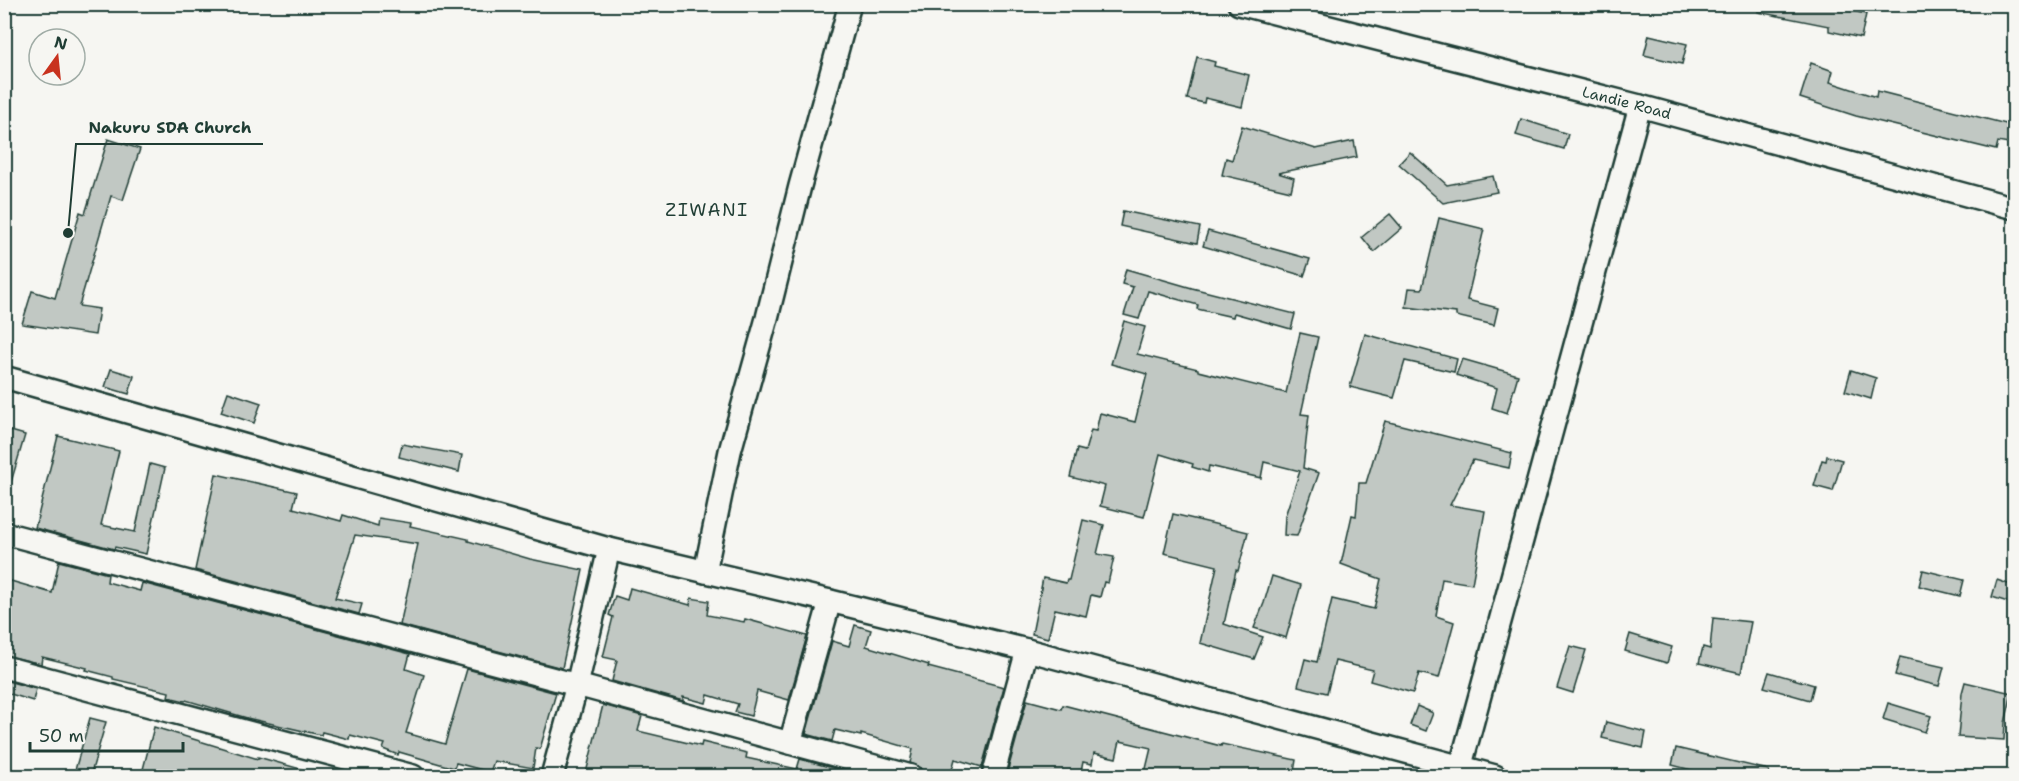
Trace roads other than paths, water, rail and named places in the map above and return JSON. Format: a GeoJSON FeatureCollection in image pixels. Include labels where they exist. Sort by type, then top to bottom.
{"type":"FeatureCollection","features":[{"type":"Feature","properties":{"kind":"street"},"geometry":{"type":"LineString","coordinates":[[705,572],[730,451],[850,4]]}},
{"type":"Feature","properties":{"kind":"street","name":"Landie Road"},"geometry":{"type":"LineString","coordinates":[[1239,4],[1640,106],[2014,208]]}},
{"type":"Feature","properties":{"kind":"street"},"geometry":{"type":"LineString","coordinates":[[1459,772],[1640,106]]}},
{"type":"Feature","properties":{"kind":"street"},"geometry":{"type":"LineString","coordinates":[[4,377],[609,549],[1026,650],[1459,772],[1495,777]]}},
{"type":"Feature","properties":{"kind":"street"},"geometry":{"type":"LineString","coordinates":[[4,533],[577,685],[911,777]]}},
{"type":"Feature","properties":{"kind":"street"},"geometry":{"type":"LineString","coordinates":[[552,777],[577,685],[609,549]]}},
{"type":"Feature","properties":{"kind":"street"},"geometry":{"type":"LineString","coordinates":[[790,743],[830,601]]}},
{"type":"Feature","properties":{"kind":"street"},"geometry":{"type":"LineString","coordinates":[[993,777],[1026,650]]}},
{"type":"Feature","properties":{"kind":"street"},"geometry":{"type":"LineString","coordinates":[[4,667],[412,777]]}},
{"type":"Feature","properties":{"kind":"place","name":"Nakuru SDA Church"},"geometry":{"type":"Point","coordinates":[68,233]}},
{"type":"Feature","properties":{"kind":"district","name":"ZIWANI"},"geometry":{"type":"Point","coordinates":[707,210]}}]}
